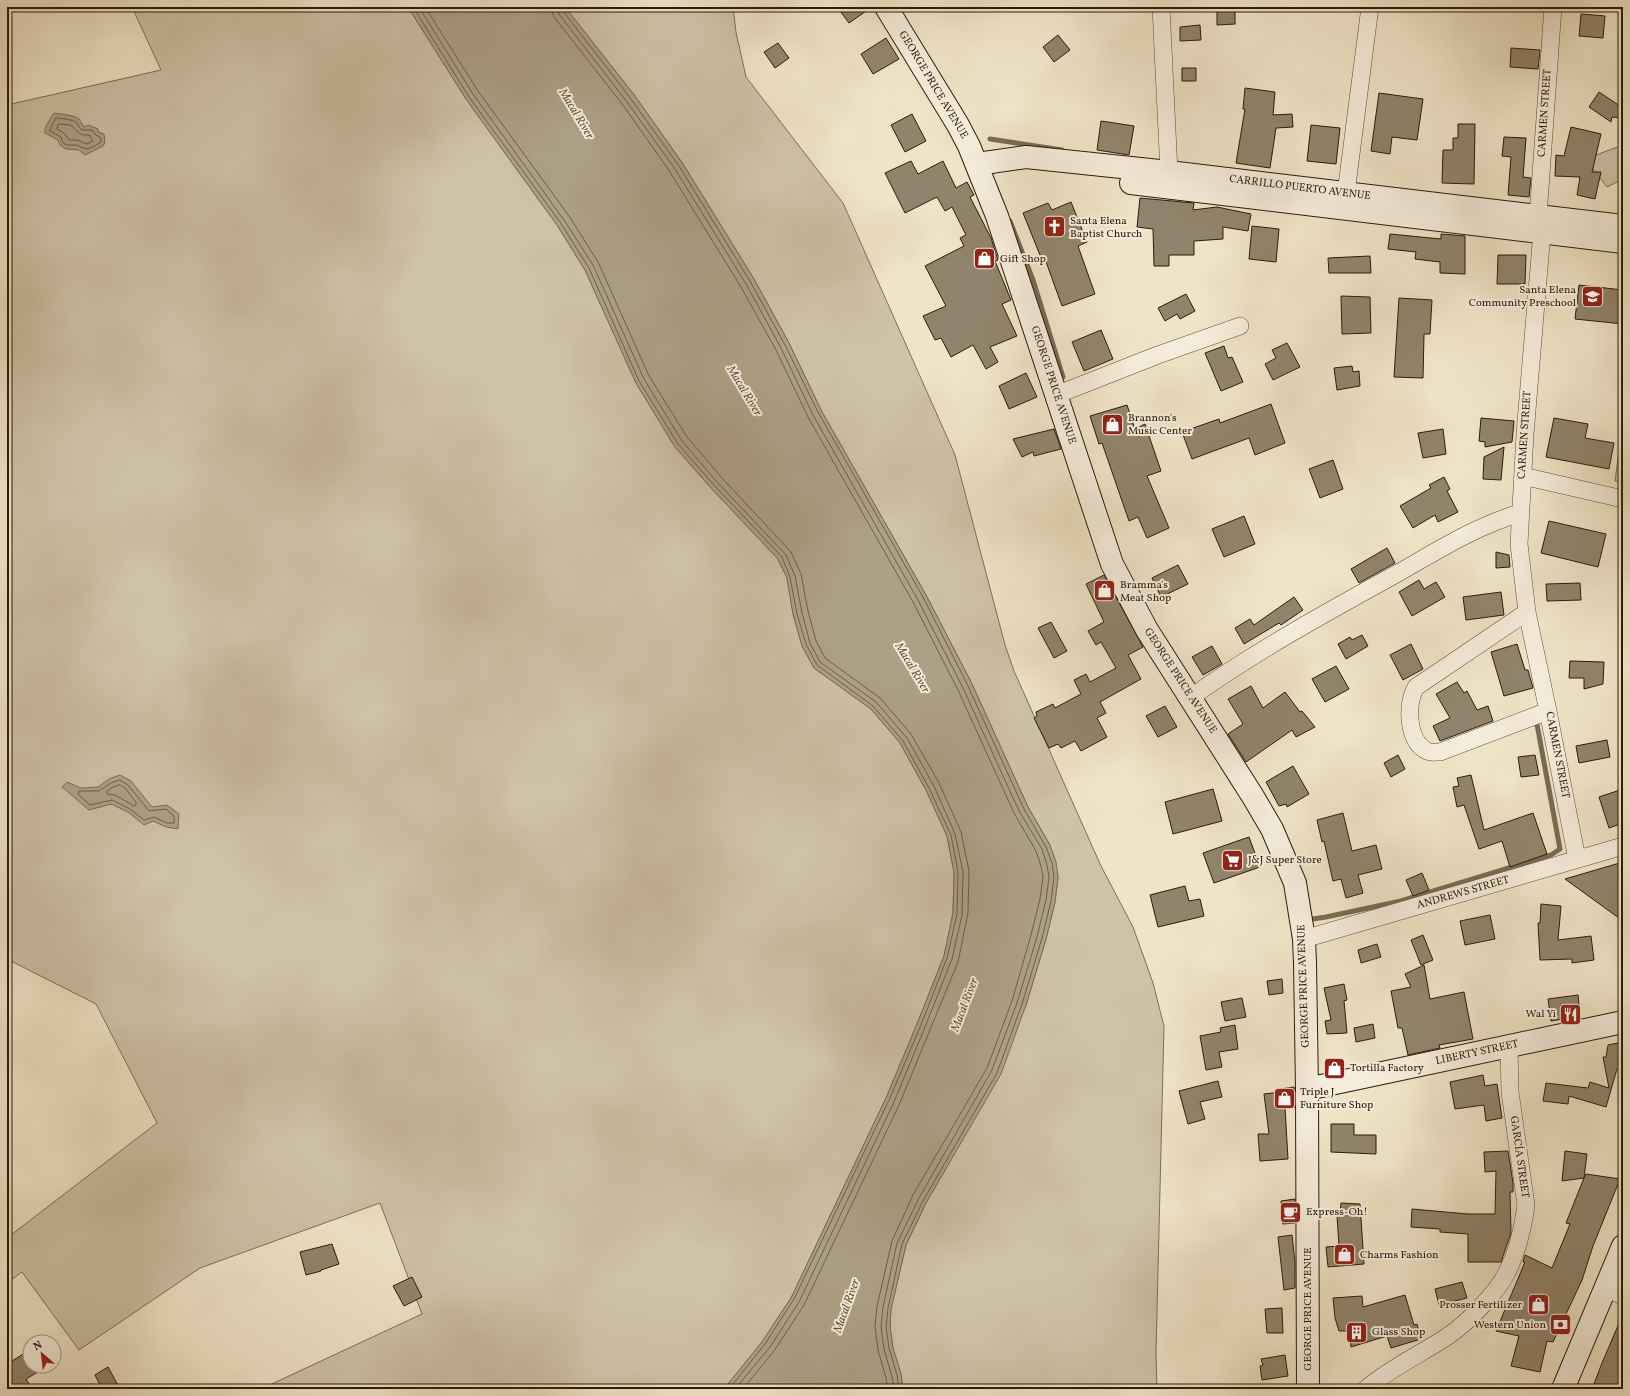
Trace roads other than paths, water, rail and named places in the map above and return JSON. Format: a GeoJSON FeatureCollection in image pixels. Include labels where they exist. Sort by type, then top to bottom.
{"type":"FeatureCollection","features":[{"type":"Feature","properties":{"kind":"main road","name":"GEORGE PRICE AVENUE"},"geometry":{"type":"LineString","coordinates":[[886,7],[958,125],[980,171],[997,216],[1112,564],[1147,630],[1272,829],[1295,883],[1304,939],[1307,1089],[1308,1389]]}},
{"type":"Feature","properties":{"kind":"main road","name":"CARRILLO PUERTO AVENUE"},"geometry":{"type":"LineString","coordinates":[[980,171],[1026,157],[1169,172],[1346,193],[1540,224],[1623,242]]}},
{"type":"Feature","properties":{"kind":"main road","name":"CARRILLO PUERTO AVENUE"},"geometry":{"type":"LineString","coordinates":[[980,171],[1030,171],[1540,224],[1623,226]]}},
{"type":"Feature","properties":{"kind":"main road","name":"LIBERTY STREET"},"geometry":{"type":"LineString","coordinates":[[1307,1089],[1623,1022]]}},
{"type":"Feature","properties":{"kind":"main road"},"geometry":{"type":"LineString","coordinates":[[1563,1389],[1614,1292],[1623,1246]]}},
{"type":"Feature","properties":{"kind":"street"},"geometry":{"type":"LineString","coordinates":[[1161,7],[1169,172]]}},
{"type":"Feature","properties":{"kind":"street"},"geometry":{"type":"LineString","coordinates":[[1346,193],[1370,7]]}},
{"type":"Feature","properties":{"kind":"street","name":"CARMEN STREET"},"geometry":{"type":"LineString","coordinates":[[1553,7],[1519,544],[1527,612],[1577,859]]}},
{"type":"Feature","properties":{"kind":"street"},"geometry":{"type":"LineString","coordinates":[[1056,395],[1158,354],[1240,326]]}},
{"type":"Feature","properties":{"kind":"street"},"geometry":{"type":"LineString","coordinates":[[1523,476],[1623,500]]}},
{"type":"Feature","properties":{"kind":"street"},"geometry":{"type":"LineString","coordinates":[[1190,698],[1246,660],[1372,587],[1498,519],[1520,512]]}},
{"type":"Feature","properties":{"kind":"street"},"geometry":{"type":"LineString","coordinates":[[1527,612],[1416,687],[1412,693],[1410,722],[1414,736],[1421,747],[1429,752],[1440,752],[1548,711]]}},
{"type":"Feature","properties":{"kind":"street","name":"ANDREWS STREET"},"geometry":{"type":"LineString","coordinates":[[1304,939],[1623,846]]}},
{"type":"Feature","properties":{"kind":"street","name":"GARCÍA STREET"},"geometry":{"type":"LineString","coordinates":[[1366,1389],[1396,1367],[1448,1336],[1461,1326],[1496,1289],[1507,1272],[1516,1251],[1526,1205],[1510,1092],[1509,1047]]}},
{"type":"Feature","properties":{"kind":"water","name":"Macal River"},"geometry":{"type":"Polygon","coordinates":[[[408,7],[565,7],[635,96],[683,164],[754,279],[789,343],[821,410],[926,595],[972,684],[1028,807],[1050,845],[1056,862],[1058,877],[1055,902],[1046,939],[1026,1005],[1001,1074],[926,1203],[906,1245],[891,1309],[890,1327],[893,1348],[901,1374],[903,1389],[724,1389],[762,1342],[791,1298],[886,1098],[917,1024],[944,956],[953,913],[954,872],[947,836],[926,790],[900,743],[871,709],[814,668],[802,646],[793,614],[787,578],[778,559],[711,488],[675,447],[636,383],[585,270],[557,225],[466,99],[408,7]]]}},
{"type":"Feature","properties":{"kind":"water"},"geometry":{"type":"Polygon","coordinates":[[[54,113],[77,118],[84,127],[88,125],[98,129],[98,132],[104,134],[105,143],[103,146],[85,155],[79,150],[66,149],[60,145],[58,140],[45,133],[45,128],[54,113]]]}},
{"type":"Feature","properties":{"kind":"water"},"geometry":{"type":"Polygon","coordinates":[[[120,775],[131,781],[152,807],[167,805],[179,814],[178,829],[166,827],[153,821],[144,825],[128,812],[111,804],[89,810],[62,787],[67,782],[81,788],[98,787],[109,779],[120,775]]]}},
{"type":"Feature","properties":{"kind":"waterway"},"geometry":{"type":"LineString","coordinates":[[990,139],[1062,150]]}},
{"type":"Feature","properties":{"kind":"waterway"},"geometry":{"type":"LineString","coordinates":[[1010,221],[1033,280],[1063,377]]}},
{"type":"Feature","properties":{"kind":"waterway"},"geometry":{"type":"LineString","coordinates":[[1306,916],[1313,919],[1326,917],[1401,901],[1551,855],[1560,849],[1536,719]]}},
{"type":"Feature","properties":{"kind":"place","name":"Santa Elena Baptist Church"},"geometry":{"type":"Point","coordinates":[1055,227]}},
{"type":"Feature","properties":{"kind":"place","name":"Gift Shop"},"geometry":{"type":"Point","coordinates":[984,259]}},
{"type":"Feature","properties":{"kind":"place","name":"Santa Elena Community Preschool"},"geometry":{"type":"Point","coordinates":[1592,296]}},
{"type":"Feature","properties":{"kind":"place","name":"Brannon's Music Center"},"geometry":{"type":"Point","coordinates":[1113,424]}},
{"type":"Feature","properties":{"kind":"place","name":"Bramma's Meat Shop"},"geometry":{"type":"Point","coordinates":[1104,591]}},
{"type":"Feature","properties":{"kind":"place","name":"J&J Super Store"},"geometry":{"type":"Point","coordinates":[1232,860]}},
{"type":"Feature","properties":{"kind":"place","name":"Wal Yi"},"geometry":{"type":"Point","coordinates":[1571,1014]}},
{"type":"Feature","properties":{"kind":"place","name":"Tortilla Factory"},"geometry":{"type":"Point","coordinates":[1335,1068]}},
{"type":"Feature","properties":{"kind":"place","name":"Triple J Furniture Shop"},"geometry":{"type":"Point","coordinates":[1284,1098]}},
{"type":"Feature","properties":{"kind":"place","name":"Express-Oh!"},"geometry":{"type":"Point","coordinates":[1291,1212]}},
{"type":"Feature","properties":{"kind":"place","name":"Charms Fashion"},"geometry":{"type":"Point","coordinates":[1345,1255]}},
{"type":"Feature","properties":{"kind":"place","name":"Prosser Fertilizer"},"geometry":{"type":"Point","coordinates":[1538,1305]}},
{"type":"Feature","properties":{"kind":"place","name":"Western Union"},"geometry":{"type":"Point","coordinates":[1561,1325]}},
{"type":"Feature","properties":{"kind":"place","name":"Glass Shop"},"geometry":{"type":"Point","coordinates":[1356,1332]}}]}
